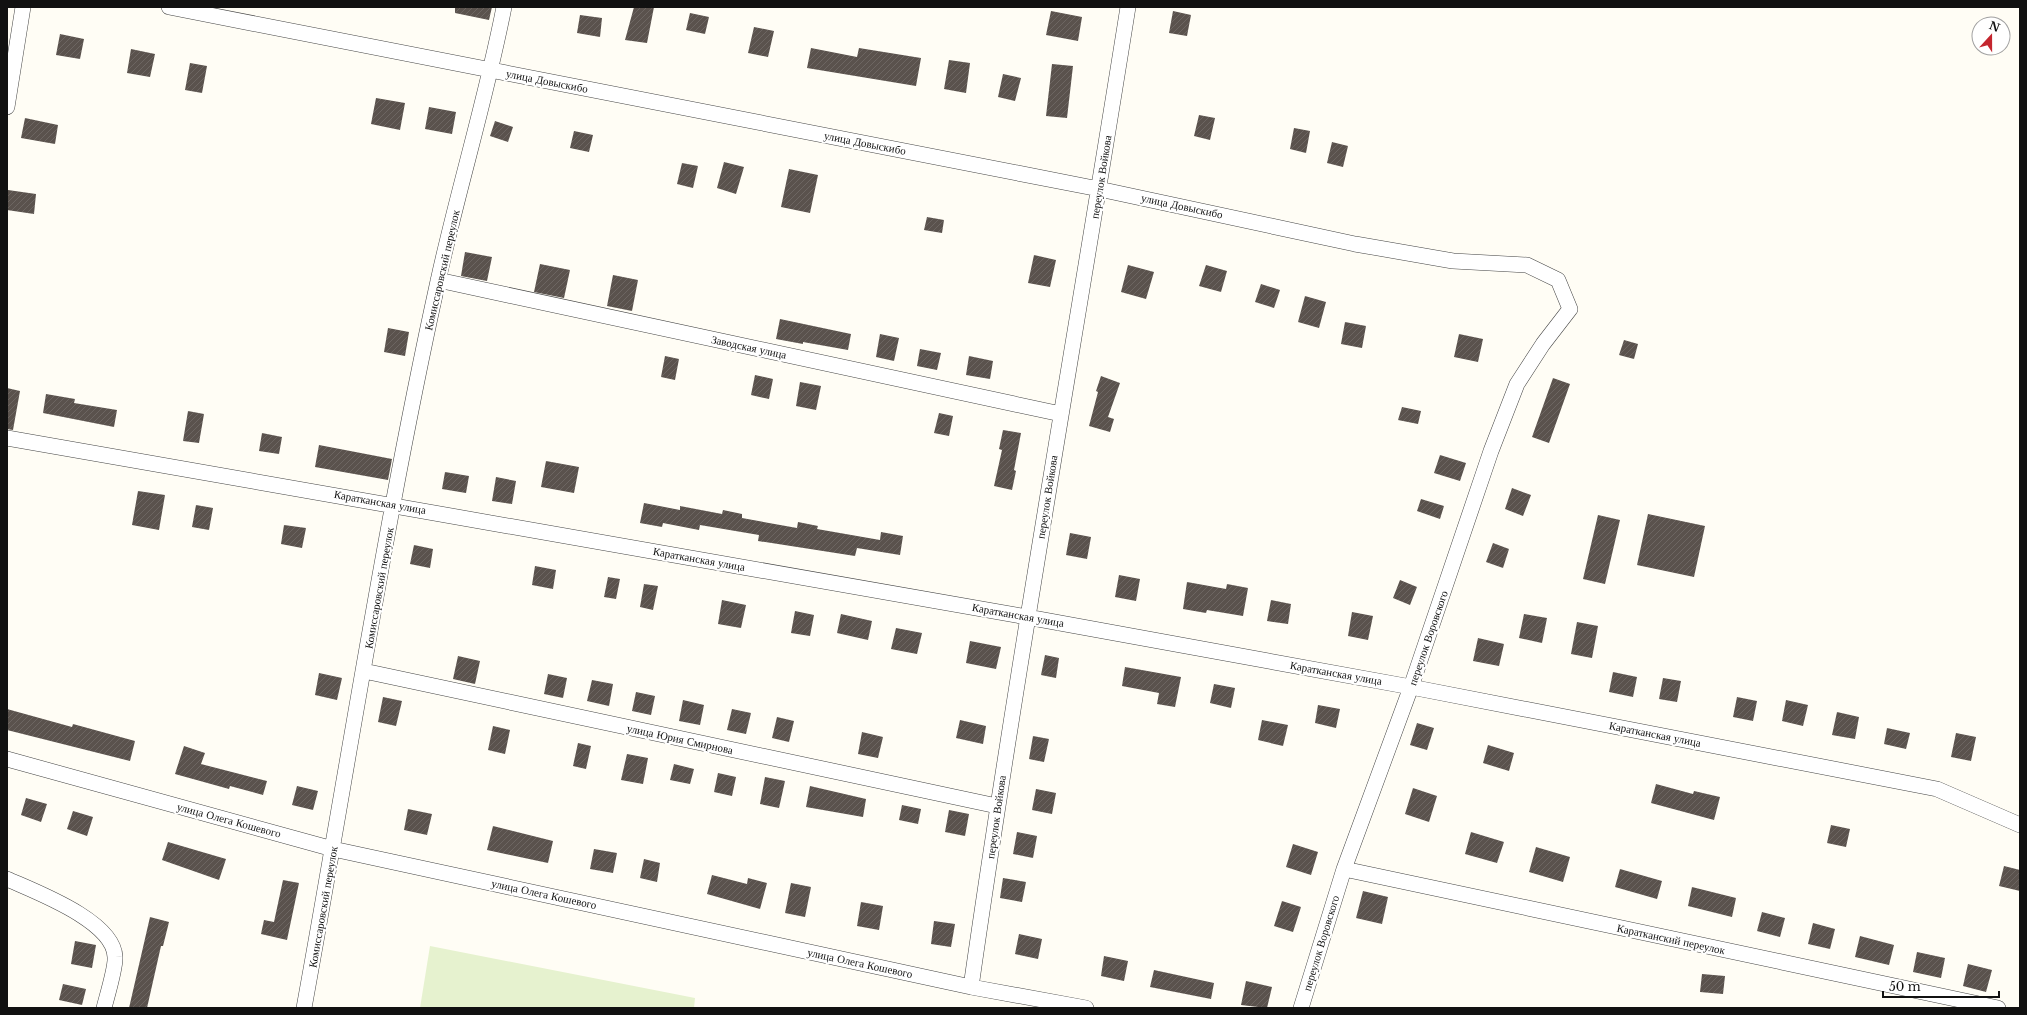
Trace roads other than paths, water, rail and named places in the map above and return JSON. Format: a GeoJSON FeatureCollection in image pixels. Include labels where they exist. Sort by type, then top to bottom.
{"type":"FeatureCollection","features":[{"type":"Feature","properties":{"kind":"street"},"geometry":{"type":"LineString","coordinates":[[7,107],[22,7]]}},
{"type":"Feature","properties":{"kind":"street","name":"улица Довыскибо"},"geometry":{"type":"LineString","coordinates":[[169,7],[1099,189],[1355,244],[1453,262],[1527,266],[1558,280]]}},
{"type":"Feature","properties":{"kind":"street","name":"Комиссаровский переулок"},"geometry":{"type":"LineString","coordinates":[[304,1008],[393,505],[438,280],[492,70],[504,7]]}},
{"type":"Feature","properties":{"kind":"street","name":"переулок Войкова"},"geometry":{"type":"LineString","coordinates":[[971,987],[997,806],[1027,617],[1128,7]]}},
{"type":"Feature","properties":{"kind":"street","name":"Заводская улица"},"geometry":{"type":"LineString","coordinates":[[438,280],[1060,414]]}},
{"type":"Feature","properties":{"kind":"street","name":"переулок Воровского"},"geometry":{"type":"LineString","coordinates":[[1301,1008],[1344,870],[1411,687],[1491,451],[1518,384],[1543,344],[1570,308],[1558,280]]}},
{"type":"Feature","properties":{"kind":"street","name":"Каратканская улица"},"geometry":{"type":"LineString","coordinates":[[7,438],[1027,617],[1411,687],[1937,789],[2020,825]]}},
{"type":"Feature","properties":{"kind":"street","name":"улица Юрия Смирнова"},"geometry":{"type":"LineString","coordinates":[[364,672],[997,806]]}},
{"type":"Feature","properties":{"kind":"street","name":"улица Олега Кошевого"},"geometry":{"type":"LineString","coordinates":[[7,759],[333,849],[971,987],[1086,1008]]}},
{"type":"Feature","properties":{"kind":"street","name":"Каратканский переулок"},"geometry":{"type":"LineString","coordinates":[[1344,870],[1998,1008]]}},
{"type":"Feature","properties":{"kind":"street"},"geometry":{"type":"LineString","coordinates":[[7,879],[79,913],[107,935],[115,956],[104,1008]]}}]}
